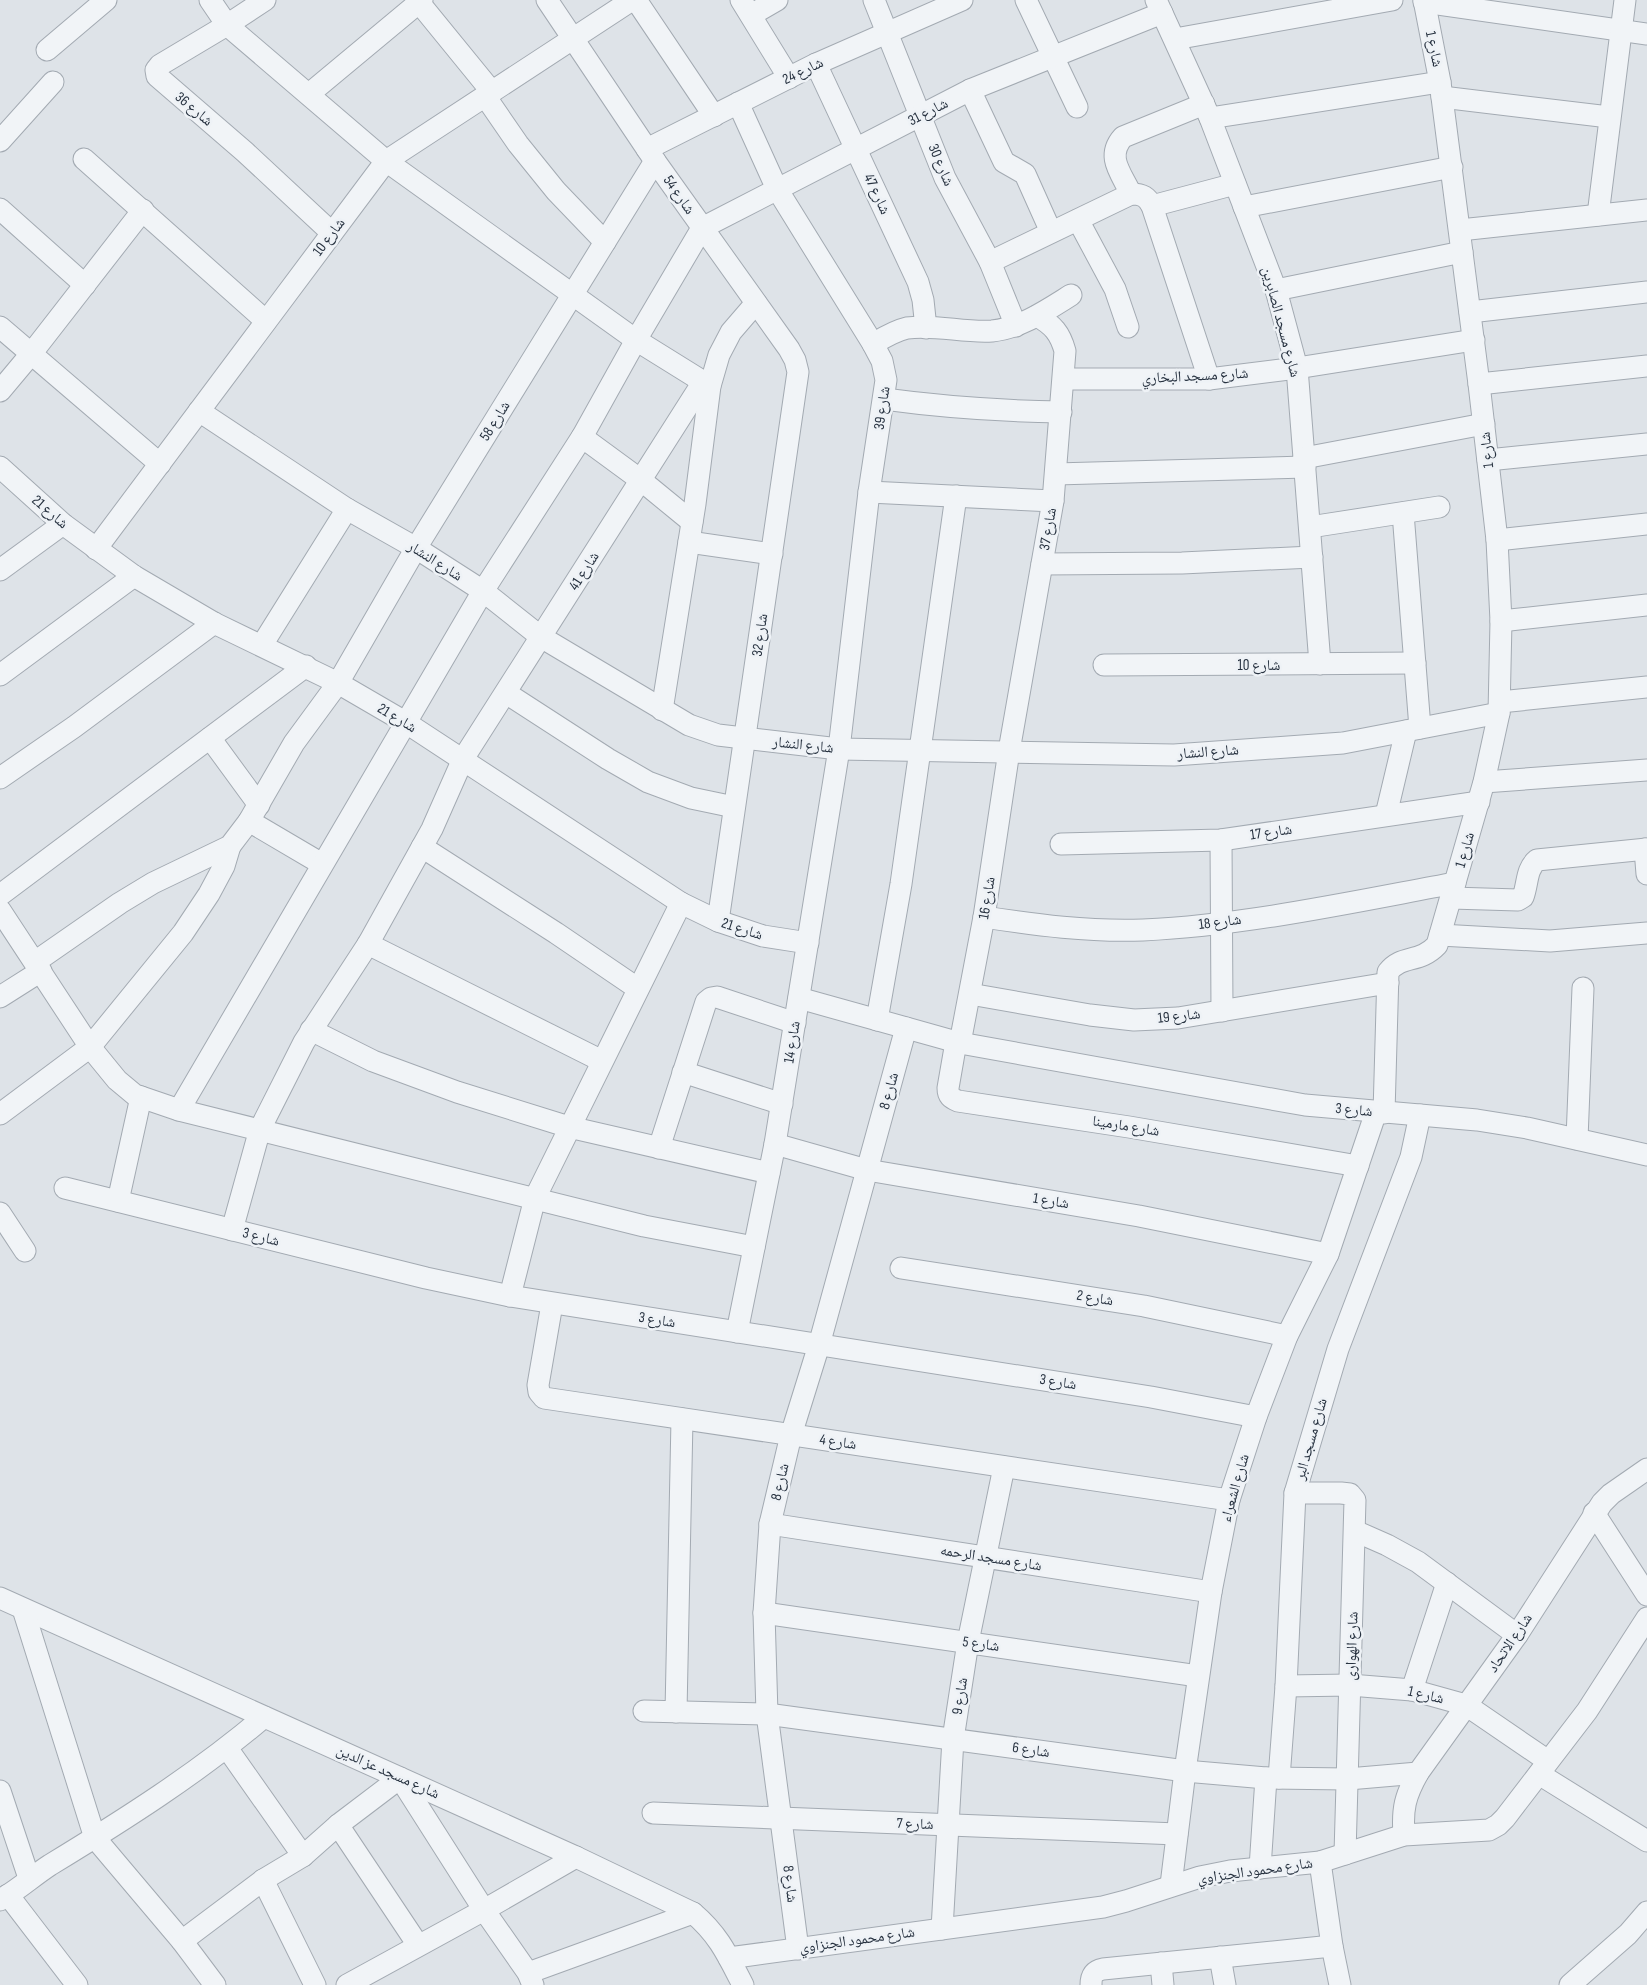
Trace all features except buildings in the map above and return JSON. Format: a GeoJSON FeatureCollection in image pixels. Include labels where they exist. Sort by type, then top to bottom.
{"type":"FeatureCollection","features":[{"type":"Feature","properties":{"kind":"street"},"geometry":{"type":"LineString","coordinates":[[47,50],[106,0]]}},
{"type":"Feature","properties":{"kind":"street"},"geometry":{"type":"LineString","coordinates":[[210,0],[227,25],[386,160],[636,340],[706,384]]}},
{"type":"Feature","properties":{"kind":"street","name":"شارع 36"},"geometry":{"type":"LineString","coordinates":[[265,0],[160,65],[156,70],[157,76],[245,152],[332,234]]}},
{"type":"Feature","properties":{"kind":"street"},"geometry":{"type":"LineString","coordinates":[[547,0],[573,39]]}},
{"type":"Feature","properties":{"kind":"street"},"geometry":{"type":"LineString","coordinates":[[634,0],[714,116]]}},
{"type":"Feature","properties":{"kind":"street","name":"شارع 10"},"geometry":{"type":"LineString","coordinates":[[96,549],[386,160],[634,0]]}},
{"type":"Feature","properties":{"kind":"street"},"geometry":{"type":"LineString","coordinates":[[777,0],[746,8],[789,78]]}},
{"type":"Feature","properties":{"kind":"street","name":"شارع 30"},"geometry":{"type":"LineString","coordinates":[[874,0],[945,178],[990,262],[1016,326]]}},
{"type":"Feature","properties":{"kind":"street","name":"شارع 24"},"geometry":{"type":"LineString","coordinates":[[652,155],[738,103],[816,64],[962,0]]}},
{"type":"Feature","properties":{"kind":"street"},"geometry":{"type":"LineString","coordinates":[[1026,0],[1077,107]]}},
{"type":"Feature","properties":{"kind":"street"},"geometry":{"type":"LineString","coordinates":[[1175,39],[1392,0]]}},
{"type":"Feature","properties":{"kind":"street"},"geometry":{"type":"LineString","coordinates":[[1598,215],[1609,117],[1626,0]]}},
{"type":"Feature","properties":{"kind":"street"},"geometry":{"type":"LineString","coordinates":[[309,94],[419,1],[488,94],[518,144],[556,191],[605,242]]}},
{"type":"Feature","properties":{"kind":"street"},"geometry":{"type":"LineString","coordinates":[[1424,1],[1526,8],[1621,30],[1647,34]]}},
{"type":"Feature","properties":{"kind":"street","name":"شارع 1"},"geometry":{"type":"LineString","coordinates":[[1380,1112],[1388,972],[1394,964],[1429,954],[1437,945],[1482,792],[1500,707],[1501,621],[1497,540],[1480,384],[1452,167],[1441,89],[1424,1]]}},
{"type":"Feature","properties":{"kind":"street","name":"شارع 31"},"geometry":{"type":"LineString","coordinates":[[702,228],[970,90],[1052,57],[1159,6]]}},
{"type":"Feature","properties":{"kind":"street","name":"شارع مسجد الصابرين"},"geometry":{"type":"LineString","coordinates":[[1159,6],[1207,111],[1276,290],[1297,368],[1320,664]]}},
{"type":"Feature","properties":{"kind":"street","name":"شارع 54"},"geometry":{"type":"LineString","coordinates":[[573,39],[702,228],[789,349]]}},
{"type":"Feature","properties":{"kind":"street","name":"شارع 47"},"geometry":{"type":"LineString","coordinates":[[816,64],[918,282],[923,300],[926,328]]}},
{"type":"Feature","properties":{"kind":"street"},"geometry":{"type":"LineString","coordinates":[[0,141],[53,82]]}},
{"type":"Feature","properties":{"kind":"street"},"geometry":{"type":"LineString","coordinates":[[1131,194],[1115,161],[1114,152],[1117,144],[1123,137],[1207,111],[1441,89],[1609,117]]}},
{"type":"Feature","properties":{"kind":"street"},"geometry":{"type":"LineString","coordinates":[[970,90],[1004,162],[1010,167],[1026,174],[1051,232]]}},
{"type":"Feature","properties":{"kind":"street","name":"شارع 39"},"geometry":{"type":"LineString","coordinates":[[738,103],[777,189],[882,361],[886,380],[869,492],[838,749]]}},
{"type":"Feature","properties":{"kind":"street","name":"شارع 58"},"geometry":{"type":"LineString","coordinates":[[230,846],[254,813],[294,743],[338,683],[416,548],[605,242],[652,155]]}},
{"type":"Feature","properties":{"kind":"street"},"geometry":{"type":"LineString","coordinates":[[84,159],[266,322]]}},
{"type":"Feature","properties":{"kind":"street"},"geometry":{"type":"LineString","coordinates":[[1244,207],[1452,167]]}},
{"type":"Feature","properties":{"kind":"street"},"geometry":{"type":"LineString","coordinates":[[1152,206],[1235,184]]}},
{"type":"Feature","properties":{"kind":"street"},"geometry":{"type":"LineString","coordinates":[[990,262],[1131,194],[1140,194],[1148,198],[1209,379]]}},
{"type":"Feature","properties":{"kind":"street"},"geometry":{"type":"LineString","coordinates":[[0,209],[85,284]]}},
{"type":"Feature","properties":{"kind":"street"},"geometry":{"type":"LineString","coordinates":[[0,391],[143,210]]}},
{"type":"Feature","properties":{"kind":"street"},"geometry":{"type":"LineString","coordinates":[[1460,230],[1647,210]]}},
{"type":"Feature","properties":{"kind":"street"},"geometry":{"type":"LineString","coordinates":[[1078,220],[1115,289],[1128,327]]}},
{"type":"Feature","properties":{"kind":"street"},"geometry":{"type":"LineString","coordinates":[[179,1110],[483,591],[582,437],[702,228]]}},
{"type":"Feature","properties":{"kind":"street"},"geometry":{"type":"LineString","coordinates":[[1276,290],[1462,252]]}},
{"type":"Feature","properties":{"kind":"street"},"geometry":{"type":"LineString","coordinates":[[1470,312],[1647,292]]}},
{"type":"Feature","properties":{"kind":"street"},"geometry":{"type":"LineString","coordinates":[[872,344],[889,334],[907,328],[992,331],[1016,326],[1037,316],[1071,295]]}},
{"type":"Feature","properties":{"kind":"street"},"geometry":{"type":"LineString","coordinates":[[662,710],[691,532],[706,384],[731,332],[756,303]]}},
{"type":"Feature","properties":{"kind":"street","name":"شارع 37"},"geometry":{"type":"LineString","coordinates":[[1009,751],[1053,501],[1064,379],[1065,351],[1061,336],[1051,323],[1037,316]]}},
{"type":"Feature","properties":{"kind":"street"},"geometry":{"type":"LineString","coordinates":[[0,328],[160,464]]}},
{"type":"Feature","properties":{"kind":"street","name":"شارع مسجد البخاري"},"geometry":{"type":"LineString","coordinates":[[1064,379],[1209,379],[1297,368],[1474,340]]}},
{"type":"Feature","properties":{"kind":"street","name":"شارع 32"},"geometry":{"type":"LineString","coordinates":[[718,921],[798,372],[795,360],[789,349]]}},
{"type":"Feature","properties":{"kind":"street"},"geometry":{"type":"LineString","coordinates":[[1480,384],[1647,366]]}},
{"type":"Feature","properties":{"kind":"street","name":"شارع 41"},"geometry":{"type":"LineString","coordinates":[[232,1230],[260,1129],[311,1030],[368,944],[432,829],[463,760],[706,384]]}},
{"type":"Feature","properties":{"kind":"street"},"geometry":{"type":"LineString","coordinates":[[884,400],[953,408],[1061,412]]}},
{"type":"Feature","properties":{"kind":"street","name":"شارع النشار"},"geometry":{"type":"LineString","coordinates":[[199,411],[347,509],[416,548],[483,591],[541,637],[689,726],[718,735],[838,749],[1174,755],[1343,743],[1413,730],[1500,707],[1647,687]]}},
{"type":"Feature","properties":{"kind":"street"},"geometry":{"type":"LineString","coordinates":[[1056,474],[1305,463],[1484,424]]}},
{"type":"Feature","properties":{"kind":"street"},"geometry":{"type":"LineString","coordinates":[[582,437],[642,481],[691,532],[772,554]]}},
{"type":"Feature","properties":{"kind":"street"},"geometry":{"type":"LineString","coordinates":[[1488,460],[1647,444]]}},
{"type":"Feature","properties":{"kind":"street","name":"شارع 21"},"geometry":{"type":"LineString","coordinates":[[0,467],[64,524],[134,576],[214,623],[306,666],[406,722],[681,903],[718,921],[763,936],[808,943]]}},
{"type":"Feature","properties":{"kind":"street"},"geometry":{"type":"LineString","coordinates":[[869,492],[1053,501]]}},
{"type":"Feature","properties":{"kind":"street"},"geometry":{"type":"LineString","coordinates":[[877,1020],[901,884],[956,496]]}},
{"type":"Feature","properties":{"kind":"street"},"geometry":{"type":"LineString","coordinates":[[1310,527],[1438,507]]}},
{"type":"Feature","properties":{"kind":"street"},"geometry":{"type":"LineString","coordinates":[[262,645],[347,509]]}},
{"type":"Feature","properties":{"kind":"street"},"geometry":{"type":"LineString","coordinates":[[1386,815],[1413,730],[1415,663],[1403,513]]}},
{"type":"Feature","properties":{"kind":"street"},"geometry":{"type":"LineString","coordinates":[[0,570],[64,524]]}},
{"type":"Feature","properties":{"kind":"street"},"geometry":{"type":"LineString","coordinates":[[1497,540],[1647,524]]}},
{"type":"Feature","properties":{"kind":"street"},"geometry":{"type":"LineString","coordinates":[[1042,564],[1182,563],[1312,557]]}},
{"type":"Feature","properties":{"kind":"street"},"geometry":{"type":"LineString","coordinates":[[0,675],[134,576]]}},
{"type":"Feature","properties":{"kind":"street"},"geometry":{"type":"LineString","coordinates":[[1501,621],[1647,605]]}},
{"type":"Feature","properties":{"kind":"street"},"geometry":{"type":"LineString","coordinates":[[0,778],[74,727],[214,623]]}},
{"type":"Feature","properties":{"kind":"street","name":"شارع 10"},"geometry":{"type":"LineString","coordinates":[[1104,665],[1415,663]]}},
{"type":"Feature","properties":{"kind":"street"},"geometry":{"type":"LineString","coordinates":[[0,895],[306,666]]}},
{"type":"Feature","properties":{"kind":"street"},"geometry":{"type":"LineString","coordinates":[[506,693],[608,760],[648,782],[691,798],[734,807]]}},
{"type":"Feature","properties":{"kind":"street"},"geometry":{"type":"LineString","coordinates":[[210,738],[254,813],[322,864]]}},
{"type":"Feature","properties":{"kind":"street","name":"شارع 14"},"geometry":{"type":"LineString","coordinates":[[737,1332],[782,1104],[838,749]]}},
{"type":"Feature","properties":{"kind":"street","name":"شارع 16"},"geometry":{"type":"LineString","coordinates":[[958,1043],[970,994],[984,918],[1009,751]]}},
{"type":"Feature","properties":{"kind":"street","name":"شارع 17"},"geometry":{"type":"LineString","coordinates":[[1061,844],[1221,840],[1386,815],[1482,792],[1647,770]]}},
{"type":"Feature","properties":{"kind":"street"},"geometry":{"type":"LineString","coordinates":[[1221,840],[1222,1011]]}},
{"type":"Feature","properties":{"kind":"street"},"geometry":{"type":"LineString","coordinates":[[0,997],[120,903],[153,883],[230,846]]}},
{"type":"Feature","properties":{"kind":"street"},"geometry":{"type":"LineString","coordinates":[[0,1114],[90,1047],[184,933],[224,866],[230,846]]}},
{"type":"Feature","properties":{"kind":"street"},"geometry":{"type":"LineString","coordinates":[[422,846],[637,988]]}},
{"type":"Feature","properties":{"kind":"street"},"geometry":{"type":"LineString","coordinates":[[1453,891],[1518,900],[1524,897],[1529,872],[1537,860],[1646,849],[1647,874]]}},
{"type":"Feature","properties":{"kind":"street","name":"شارع 18"},"geometry":{"type":"LineString","coordinates":[[984,918],[1062,928],[1142,930],[1222,923],[1335,905],[1453,891]]}},
{"type":"Feature","properties":{"kind":"street"},"geometry":{"type":"LineString","coordinates":[[510,1296],[535,1198],[637,988],[681,903]]}},
{"type":"Feature","properties":{"kind":"street"},"geometry":{"type":"LineString","coordinates":[[0,910],[90,1047],[117,1080],[135,1095],[179,1110],[644,1226],[754,1247]]}},
{"type":"Feature","properties":{"kind":"street"},"geometry":{"type":"LineString","coordinates":[[1440,934],[1550,941],[1647,933]]}},
{"type":"Feature","properties":{"kind":"street"},"geometry":{"type":"LineString","coordinates":[[368,944],[602,1061]]}},
{"type":"Feature","properties":{"kind":"street","name":"شارع 19"},"geometry":{"type":"LineString","coordinates":[[970,994],[1090,1015],[1134,1020],[1178,1018],[1388,983]]}},
{"type":"Feature","properties":{"kind":"street"},"geometry":{"type":"LineString","coordinates":[[1576,1139],[1583,988]]}},
{"type":"Feature","properties":{"kind":"street"},"geometry":{"type":"LineString","coordinates":[[659,1148],[706,1002],[711,998],[717,998],[794,1024]]}},
{"type":"Feature","properties":{"kind":"street","name":"شارع 3"},"geometry":{"type":"LineString","coordinates":[[799,998],[958,1043],[1270,1100],[1477,1120],[1519,1126],[1647,1155]]}},
{"type":"Feature","properties":{"kind":"street","name":"شارع 8"},"geometry":{"type":"LineString","coordinates":[[798,1949],[768,1714],[764,1613],[770,1524],[791,1436],[819,1345],[906,1028]]}},
{"type":"Feature","properties":{"kind":"street"},"geometry":{"type":"LineString","coordinates":[[311,1030],[373,1061],[457,1092],[570,1127],[769,1173]]}},
{"type":"Feature","properties":{"kind":"street","name":"شارع مارمينا"},"geometry":{"type":"LineString","coordinates":[[958,1043],[948,1094],[952,1099],[958,1101],[1129,1126],[1358,1166]]}},
{"type":"Feature","properties":{"kind":"street"},"geometry":{"type":"LineString","coordinates":[[683,1072],[782,1104]]}},
{"type":"Feature","properties":{"kind":"street"},"geometry":{"type":"LineString","coordinates":[[118,1201],[141,1097]]}},
{"type":"Feature","properties":{"kind":"street","name":"شارع الشعراء"},"geometry":{"type":"LineString","coordinates":[[1171,1885],[1198,1676],[1211,1592],[1229,1500],[1256,1417],[1287,1336],[1328,1254],[1358,1166],[1380,1112]]}},
{"type":"Feature","properties":{"kind":"street","name":"شارع مسجد البر"},"geometry":{"type":"LineString","coordinates":[[1260,1868],[1286,1686],[1295,1493],[1338,1349],[1411,1157],[1420,1115]]}},
{"type":"Feature","properties":{"kind":"street","name":"شارع 1"},"geometry":{"type":"LineString","coordinates":[[775,1144],[867,1170],[1138,1216],[1328,1254]]}},
{"type":"Feature","properties":{"kind":"street","name":"شارع 3"},"geometry":{"type":"LineString","coordinates":[[65,1188],[426,1278],[510,1296],[1186,1402],[1256,1417]]}},
{"type":"Feature","properties":{"kind":"street"},"geometry":{"type":"LineString","coordinates":[[0,1213],[25,1250]]}},
{"type":"Feature","properties":{"kind":"street","name":"شارع 2"},"geometry":{"type":"LineString","coordinates":[[901,1268],[1144,1306],[1287,1336]]}},
{"type":"Feature","properties":{"kind":"street","name":"شارع 4"},"geometry":{"type":"LineString","coordinates":[[552,1304],[538,1385],[539,1392],[544,1398],[1229,1500]]}},
{"type":"Feature","properties":{"kind":"street"},"geometry":{"type":"LineString","coordinates":[[676,1712],[682,1419]]}},
{"type":"Feature","properties":{"kind":"street","name":"شارع 9"},"geometry":{"type":"LineString","coordinates":[[942,1929],[953,1739],[968,1642],[1004,1467]]}},
{"type":"Feature","properties":{"kind":"street","name":"شارع الاتحاد"},"geometry":{"type":"LineString","coordinates":[[1404,1835],[1403,1813],[1407,1792],[1418,1773],[1517,1635],[1594,1513],[1611,1494],[1647,1469]]}},
{"type":"Feature","properties":{"kind":"street","name":"شارع الهوارى"},"geometry":{"type":"LineString","coordinates":[[1295,1493],[1350,1494],[1355,1500],[1345,1854]]}},
{"type":"Feature","properties":{"kind":"street"},"geometry":{"type":"LineString","coordinates":[[1594,1513],[1647,1596]]}},
{"type":"Feature","properties":{"kind":"street","name":"شارع مسجد الرحمه"},"geometry":{"type":"LineString","coordinates":[[770,1524],[1211,1592]]}},
{"type":"Feature","properties":{"kind":"street"},"geometry":{"type":"LineString","coordinates":[[1355,1531],[1387,1545],[1418,1562],[1517,1635]]}},
{"type":"Feature","properties":{"kind":"street"},"geometry":{"type":"LineString","coordinates":[[1412,1690],[1447,1583]]}},
{"type":"Feature","properties":{"kind":"street","name":"شارع مسجد عز الدين"},"geometry":{"type":"LineString","coordinates":[[0,1598],[576,1857],[693,1913],[708,1926],[720,1941],[743,1985]]}},
{"type":"Feature","properties":{"kind":"street"},"geometry":{"type":"LineString","coordinates":[[23,1609],[95,1838],[182,1941],[215,1985]]}},
{"type":"Feature","properties":{"kind":"street","name":"شارع 5"},"geometry":{"type":"LineString","coordinates":[[764,1613],[1198,1676]]}},
{"type":"Feature","properties":{"kind":"street","name":"شارع محمود الجنزاوي"},"geometry":{"type":"LineString","coordinates":[[729,1958],[1103,1907],[1149,1894],[1171,1885],[1230,1871],[1320,1862],[1404,1835],[1489,1830],[1502,1822],[1587,1711],[1647,1618]]}},
{"type":"Feature","properties":{"kind":"street","name":"شارع 1"},"geometry":{"type":"LineString","coordinates":[[1286,1686],[1350,1685],[1412,1690],[1466,1705],[1543,1768],[1647,1841]]}},
{"type":"Feature","properties":{"kind":"street","name":"شارع 6"},"geometry":{"type":"LineString","coordinates":[[644,1711],[768,1714],[1185,1771],[1272,1778],[1348,1779],[1418,1773]]}},
{"type":"Feature","properties":{"kind":"street"},"geometry":{"type":"LineString","coordinates":[[76,1985],[4,1897],[29,1878],[95,1838],[227,1748],[264,1717]]}},
{"type":"Feature","properties":{"kind":"street"},"geometry":{"type":"LineString","coordinates":[[227,1748],[303,1856]]}},
{"type":"Feature","properties":{"kind":"street"},"geometry":{"type":"LineString","coordinates":[[182,1941],[263,1880],[303,1856],[338,1825],[400,1778],[530,1979],[693,1913]]}},
{"type":"Feature","properties":{"kind":"street"},"geometry":{"type":"LineString","coordinates":[[0,1791],[29,1878]]}},
{"type":"Feature","properties":{"kind":"street","name":"شارع 7"},"geometry":{"type":"LineString","coordinates":[[653,1814],[1177,1834]]}},
{"type":"Feature","properties":{"kind":"street"},"geometry":{"type":"LineString","coordinates":[[338,1825],[418,1945]]}},
{"type":"Feature","properties":{"kind":"street"},"geometry":{"type":"LineString","coordinates":[[347,1985],[576,1857]]}},
{"type":"Feature","properties":{"kind":"street"},"geometry":{"type":"LineString","coordinates":[[1320,1862],[1332,1946],[1340,1985]]}},
{"type":"Feature","properties":{"kind":"street"},"geometry":{"type":"LineString","coordinates":[[263,1880],[315,1985]]}},
{"type":"Feature","properties":{"kind":"street"},"geometry":{"type":"LineString","coordinates":[[1570,1985],[1628,1934],[1647,1912]]}},
{"type":"Feature","properties":{"kind":"street"},"geometry":{"type":"LineString","coordinates":[[1091,1985],[1091,1976],[1096,1971],[1332,1946]]}},
{"type":"Feature","properties":{"kind":"street"},"geometry":{"type":"LineString","coordinates":[[1220,1957],[1225,1985]]}},
{"type":"Feature","properties":{"kind":"street"},"geometry":{"type":"LineString","coordinates":[[1161,1964],[1163,1985]]}}]}
